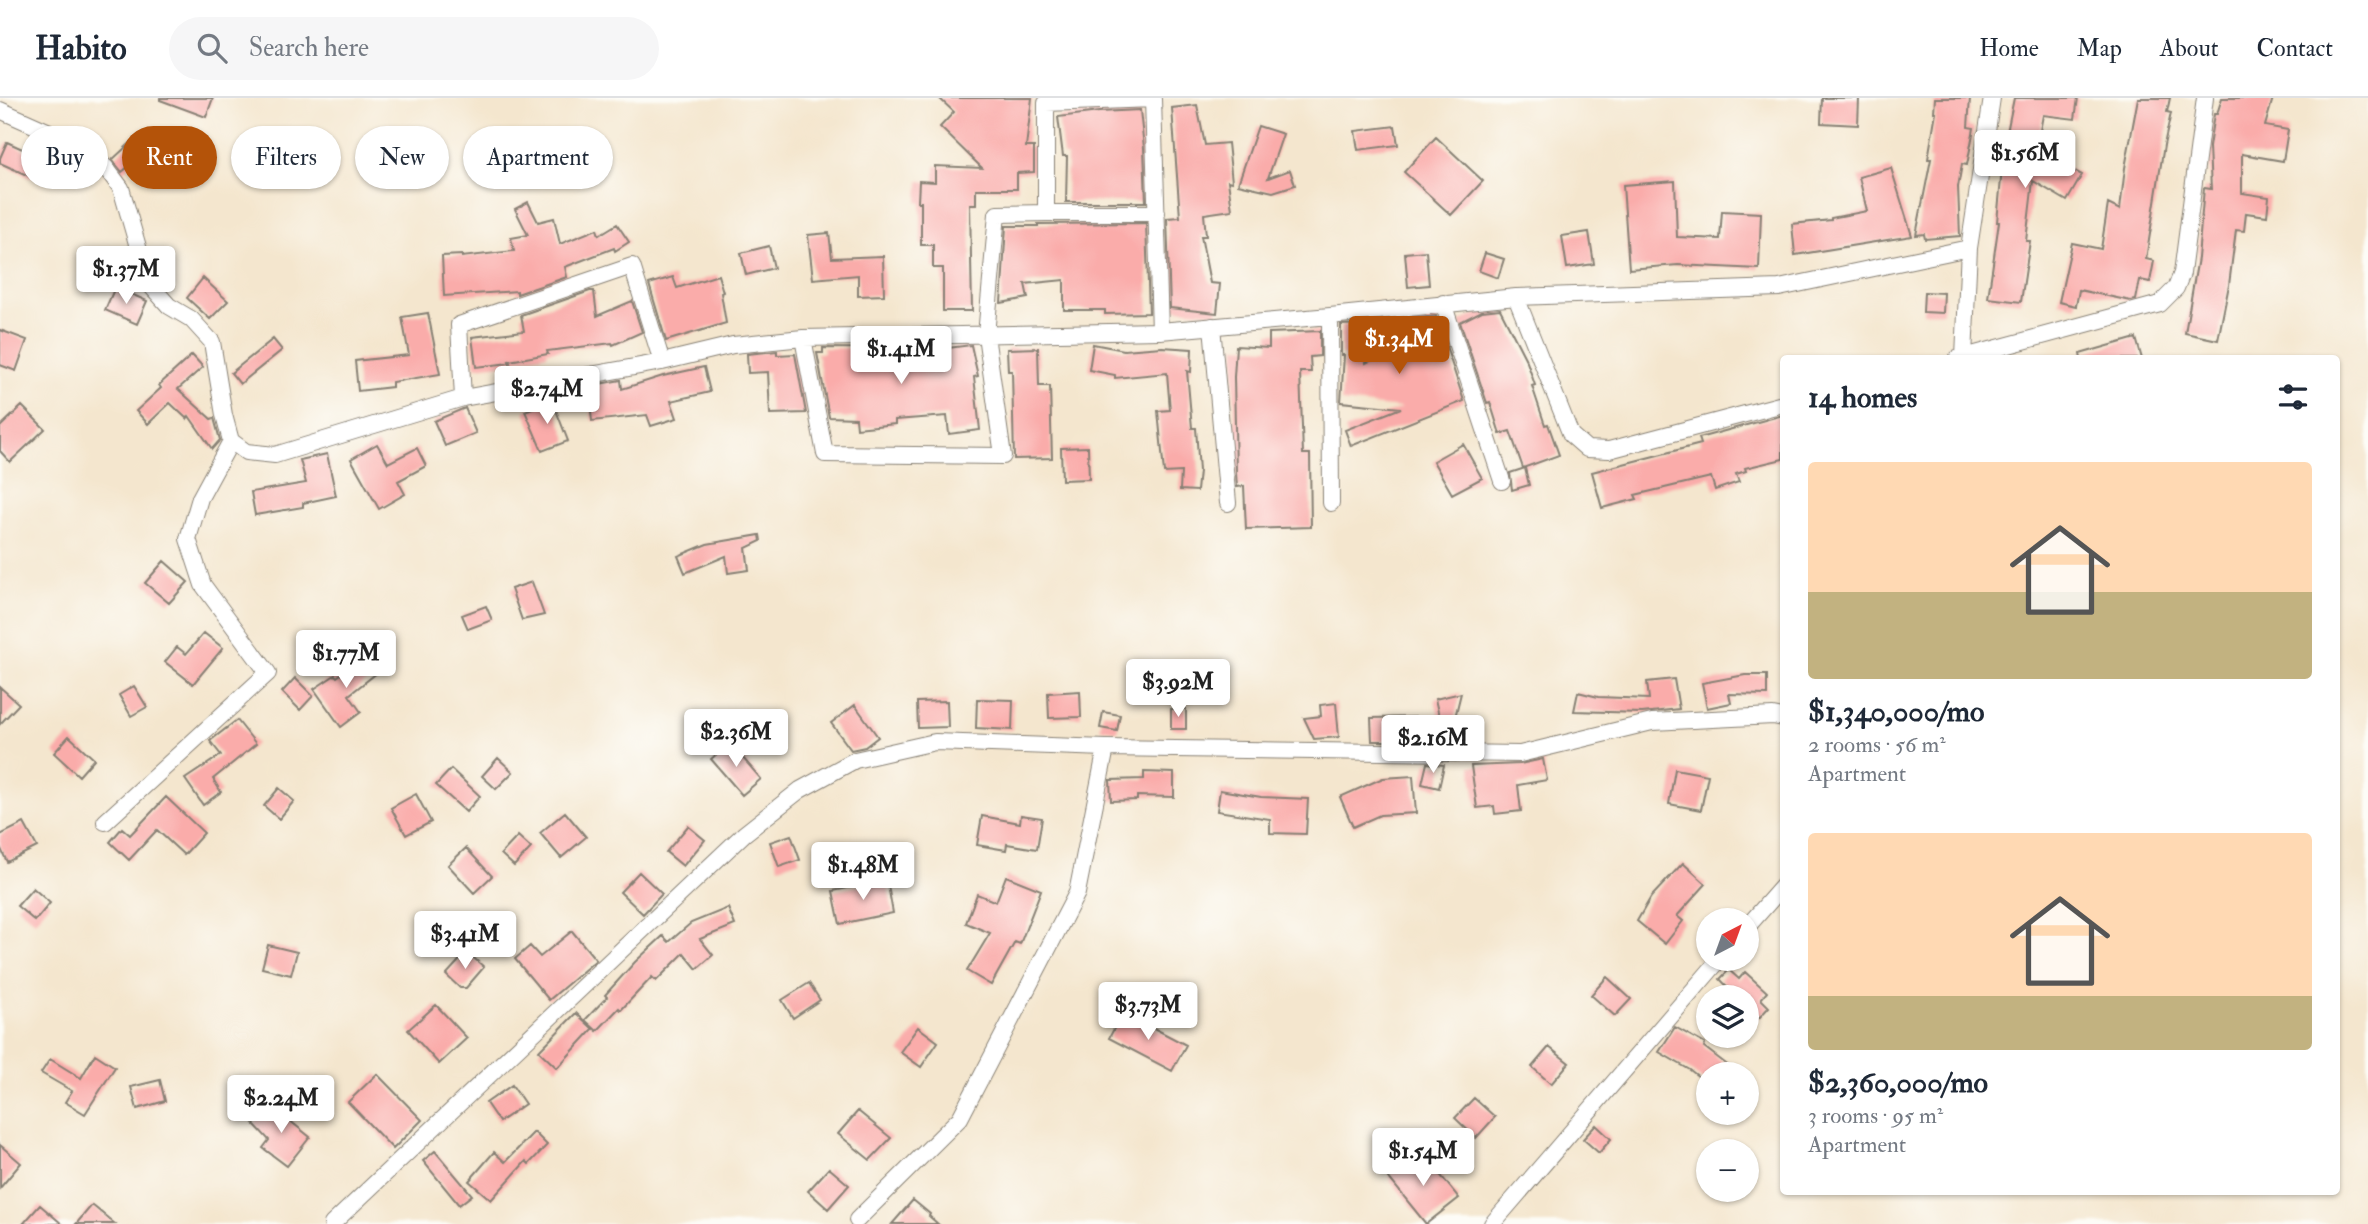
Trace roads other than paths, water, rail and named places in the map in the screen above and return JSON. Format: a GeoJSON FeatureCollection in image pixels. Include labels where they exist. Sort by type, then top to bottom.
{"type":"FeatureCollection","features":[{"type":"Feature","properties":{"kind":"street"},"geometry":{"type":"LineString","coordinates":[[1960,355],[1969,248],[1992,98]]}},
{"type":"Feature","properties":{"kind":"street"},"geometry":{"type":"LineString","coordinates":[[1971,355],[2160,304],[2176,288],[2182,273],[2205,98]]}},
{"type":"Feature","properties":{"kind":"street"},"geometry":{"type":"LineString","coordinates":[[1046,213],[1046,103],[1153,99],[1160,331]]}},
{"type":"Feature","properties":{"kind":"street"},"geometry":{"type":"LineString","coordinates":[[0,110],[83,147],[107,169],[121,188],[144,278],[169,306],[191,319],[212,342],[231,441],[246,452],[275,455],[463,398],[662,362],[733,345],[803,338],[1160,331],[1516,297],[1779,288],[1969,248]]}},
{"type":"Feature","properties":{"kind":"street"},"geometry":{"type":"LineString","coordinates":[[803,338],[825,454],[1003,456],[986,335],[997,214],[1157,213]]}},
{"type":"Feature","properties":{"kind":"street"},"geometry":{"type":"LineString","coordinates":[[463,398],[459,324],[632,267],[662,362]]}},
{"type":"Feature","properties":{"kind":"street"},"geometry":{"type":"LineString","coordinates":[[1516,297],[1571,435],[1587,449],[1609,450],[1780,405]]}},
{"type":"Feature","properties":{"kind":"street"},"geometry":{"type":"LineString","coordinates":[[1443,303],[1502,481]]}},
{"type":"Feature","properties":{"kind":"street"},"geometry":{"type":"LineString","coordinates":[[1330,316],[1331,503]]}},
{"type":"Feature","properties":{"kind":"street"},"geometry":{"type":"LineString","coordinates":[[1212,326],[1228,503]]}},
{"type":"Feature","properties":{"kind":"street"},"geometry":{"type":"LineString","coordinates":[[105,822],[268,673],[203,585],[187,539],[200,498],[231,441]]}},
{"type":"Feature","properties":{"kind":"street"},"geometry":{"type":"LineString","coordinates":[[332,1224],[744,834],[800,790],[855,760],[935,742],[1106,748],[1520,754],[1652,722],[1780,717]]}},
{"type":"Feature","properties":{"kind":"street"},"geometry":{"type":"LineString","coordinates":[[857,1220],[960,1118],[1077,893],[1106,748]]}},
{"type":"Feature","properties":{"kind":"street"},"geometry":{"type":"LineString","coordinates":[[1759,913],[1780,889]]}},
{"type":"Feature","properties":{"kind":"street"},"geometry":{"type":"LineString","coordinates":[[1492,1224],[1710,971]]}}]}
